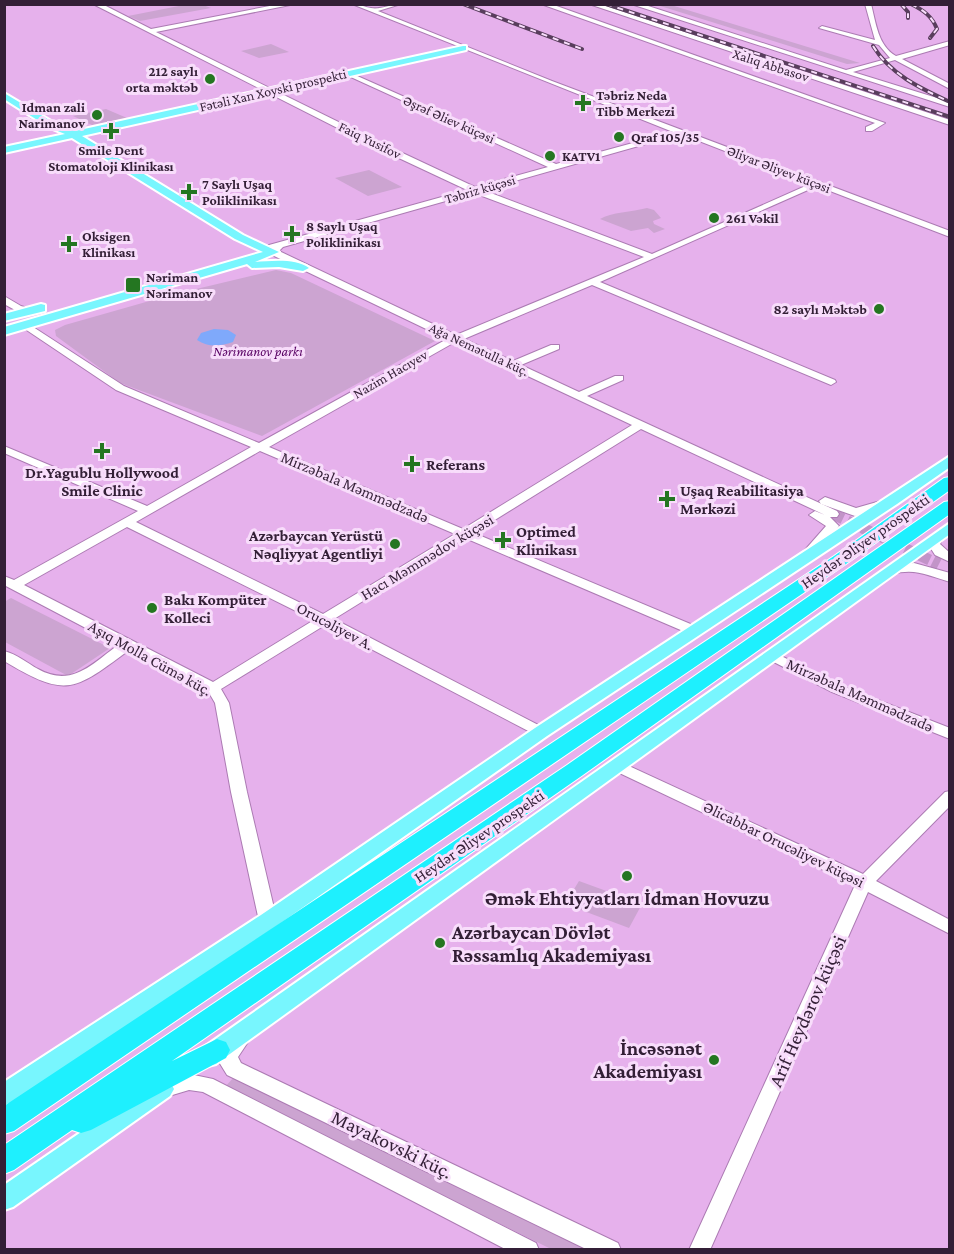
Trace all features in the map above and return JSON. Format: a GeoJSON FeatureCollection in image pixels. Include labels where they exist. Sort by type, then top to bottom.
{"type":"FeatureCollection","features":[{"type":"Feature","properties":{"kind":"highway","name":"Heydər Əliyev prospekti"},"geometry":{"type":"LineString","coordinates":[[4,1122],[821,573],[950,482]]}},
{"type":"Feature","properties":{"kind":"highway","name":"Heydər Əliyev prospekti"},"geometry":{"type":"LineString","coordinates":[[4,1161],[575,770],[950,506]]}},
{"type":"Feature","properties":{"kind":"highway"},"geometry":{"type":"LineString","coordinates":[[4,1161],[217,1050]]}},
{"type":"Feature","properties":{"kind":"main road","name":"Fətəli Xan Xoyski prospekti"},"geometry":{"type":"LineString","coordinates":[[4,149],[461,47]]}},
{"type":"Feature","properties":{"kind":"main road"},"geometry":{"type":"LineString","coordinates":[[4,95],[67,135],[262,249]]}},
{"type":"Feature","properties":{"kind":"main road","name":"Təbriz küçəsi"},"geometry":{"type":"LineString","coordinates":[[4,331],[218,270],[262,249]]}},
{"type":"Feature","properties":{"kind":"main road","name":"Təbriz küçəsi"},"geometry":{"type":"LineString","coordinates":[[4,318],[262,249]]}},
{"type":"Feature","properties":{"kind":"main road"},"geometry":{"type":"LineString","coordinates":[[218,270],[264,264],[303,268]]}},
{"type":"Feature","properties":{"kind":"main road"},"geometry":{"type":"LineString","coordinates":[[150,279],[169,280],[162,286]]}},
{"type":"Feature","properties":{"kind":"main road"},"geometry":{"type":"LineString","coordinates":[[4,326],[24,325],[32,310]]}},
{"type":"Feature","properties":{"kind":"main road"},"geometry":{"type":"LineString","coordinates":[[6,1093],[268,921],[540,732],[892,501],[950,460]]}},
{"type":"Feature","properties":{"kind":"main road"},"geometry":{"type":"LineString","coordinates":[[4,1199],[264,1017],[943,532]]}},
{"type":"Feature","properties":{"kind":"street","name":"Faiq Yusifov"},"geometry":{"type":"LineString","coordinates":[[96,4],[267,90],[476,190],[652,257]]}},
{"type":"Feature","properties":{"kind":"street"},"geometry":{"type":"LineString","coordinates":[[150,31],[292,4]]}},
{"type":"Feature","properties":{"kind":"street"},"geometry":{"type":"LineString","coordinates":[[355,4],[461,47]]}},
{"type":"Feature","properties":{"kind":"street"},"geometry":{"type":"LineString","coordinates":[[372,11],[398,4]]}},
{"type":"Feature","properties":{"kind":"street"},"geometry":{"type":"LineString","coordinates":[[544,4],[881,123],[869,129]]}},
{"type":"Feature","properties":{"kind":"street","name":"Xalıq Abbasov"},"geometry":{"type":"LineString","coordinates":[[592,4],[950,123]]}},
{"type":"Feature","properties":{"kind":"street"},"geometry":{"type":"LineString","coordinates":[[634,4],[950,105]]}},
{"type":"Feature","properties":{"kind":"street"},"geometry":{"type":"LineString","coordinates":[[648,4],[827,60],[851,72],[950,43]]}},
{"type":"Feature","properties":{"kind":"street"},"geometry":{"type":"LineString","coordinates":[[867,4],[876,37],[888,54],[950,87]]}},
{"type":"Feature","properties":{"kind":"street"},"geometry":{"type":"LineString","coordinates":[[822,28],[881,44]]}},
{"type":"Feature","properties":{"kind":"street","name":"Əliyar Əliyev küçəsi"},"geometry":{"type":"LineString","coordinates":[[461,47],[950,234]]}},
{"type":"Feature","properties":{"kind":"street","name":"Əşrəf Əliev küçəsi"},"geometry":{"type":"LineString","coordinates":[[346,73],[555,167]]}},
{"type":"Feature","properties":{"kind":"street","name":"Təbriz küçəsi"},"geometry":{"type":"LineString","coordinates":[[262,249],[680,132]]}},
{"type":"Feature","properties":{"kind":"street","name":"Nazim Hacıyev"},"geometry":{"type":"LineString","coordinates":[[10,582],[128,523],[456,338],[652,257],[816,184]]}},
{"type":"Feature","properties":{"kind":"street","name":"Ağa Nemətulla küç."},"geometry":{"type":"LineString","coordinates":[[262,249],[646,428]]}},
{"type":"Feature","properties":{"kind":"street"},"geometry":{"type":"LineString","coordinates":[[592,282],[831,382]]}},
{"type":"Feature","properties":{"kind":"street"},"geometry":{"type":"LineString","coordinates":[[4,299],[18,308],[32,310]]}},
{"type":"Feature","properties":{"kind":"street","name":"Mirzəbala Məmmədzadə"},"geometry":{"type":"LineString","coordinates":[[24,325],[112,384],[695,631]]}},
{"type":"Feature","properties":{"kind":"street"},"geometry":{"type":"LineString","coordinates":[[513,365],[555,347]]}},
{"type":"Feature","properties":{"kind":"street"},"geometry":{"type":"LineString","coordinates":[[578,396],[619,378]]}},
{"type":"Feature","properties":{"kind":"street"},"geometry":{"type":"LineString","coordinates":[[646,428],[681,434],[846,510],[862,511],[892,501]]}},
{"type":"Feature","properties":{"kind":"street"},"geometry":{"type":"LineString","coordinates":[[646,428],[833,514]]}},
{"type":"Feature","properties":{"kind":"street"},"geometry":{"type":"LineString","coordinates":[[646,428],[662,443],[831,523],[831,530],[806,556]]}},
{"type":"Feature","properties":{"kind":"street","name":"Hacı Məmmədov küçəsi"},"geometry":{"type":"LineString","coordinates":[[213,688],[464,534],[646,428]]}},
{"type":"Feature","properties":{"kind":"street"},"geometry":{"type":"LineString","coordinates":[[4,449],[148,511]]}},
{"type":"Feature","properties":{"kind":"street","name":"Orucəliyev A."},"geometry":{"type":"LineString","coordinates":[[128,523],[323,619],[540,732]]}},
{"type":"Feature","properties":{"kind":"street"},"geometry":{"type":"LineString","coordinates":[[943,532],[934,544],[946,564]]}},
{"type":"Feature","properties":{"kind":"street"},"geometry":{"type":"LineString","coordinates":[[891,570],[920,565],[950,578]]}},
{"type":"Feature","properties":{"kind":"street","name":"Aşıq Molla Cümə küç."},"geometry":{"type":"LineString","coordinates":[[10,582],[213,688],[222,703],[268,921]]}},
{"type":"Feature","properties":{"kind":"street"},"geometry":{"type":"LineString","coordinates":[[4,655],[51,681],[62,682],[85,674],[128,644]]}},
{"type":"Feature","properties":{"kind":"street","name":"Mirzəbala Məmmədzadə"},"geometry":{"type":"LineString","coordinates":[[771,655],[837,688],[950,734]]}},
{"type":"Feature","properties":{"kind":"street","name":"Əlicabbar Orucəliyev küçəsi"},"geometry":{"type":"LineString","coordinates":[[616,765],[847,873],[950,928]]}},
{"type":"Feature","properties":{"kind":"street","name":"Arif Heydərov küçəsi"},"geometry":{"type":"LineString","coordinates":[[699,1250],[864,883],[950,796]]}},
{"type":"Feature","properties":{"kind":"street","name":"Mayakovski küç."},"geometry":{"type":"LineString","coordinates":[[264,1017],[229,1054],[228,1062],[234,1069],[611,1250]]}},
{"type":"Feature","properties":{"kind":"street","name":"Mayakovski küç."},"geometry":{"type":"LineString","coordinates":[[159,1091],[189,1082],[206,1085],[529,1250]]}},
{"type":"Feature","properties":{"kind":"green space"},"geometry":{"type":"Polygon","coordinates":[[[189,4],[211,8],[140,21],[128,16],[189,4]]]}},
{"type":"Feature","properties":{"kind":"green space"},"geometry":{"type":"Polygon","coordinates":[[[657,5],[671,5],[860,63],[847,64],[657,5]]]}},
{"type":"Feature","properties":{"kind":"green space"},"geometry":{"type":"Polygon","coordinates":[[[271,44],[289,52],[259,58],[241,51],[271,44]]]}},
{"type":"Feature","properties":{"kind":"green space"},"geometry":{"type":"Polygon","coordinates":[[[106,109],[127,118],[92,125],[73,116],[106,109]]]}},
{"type":"Feature","properties":{"kind":"green space"},"geometry":{"type":"Polygon","coordinates":[[[369,170],[402,187],[368,196],[335,178],[369,170]]]}},
{"type":"Feature","properties":{"kind":"green space"},"geometry":{"type":"Polygon","coordinates":[[[647,208],[654,210],[661,218],[653,221],[654,224],[665,229],[654,233],[648,228],[631,231],[600,219],[616,213],[647,208]]]}},
{"type":"Feature","properties":{"kind":"green space","name":"Nərimanov parkı"},"geometry":{"type":"Polygon","coordinates":[[[276,270],[291,273],[435,341],[262,436],[120,383],[56,336],[55,330],[65,325],[167,296],[276,270]]]}},
{"type":"Feature","properties":{"kind":"green space"},"geometry":{"type":"Polygon","coordinates":[[[11,598],[110,648],[68,676],[5,642],[4,602],[11,598]]]}},
{"type":"Feature","properties":{"kind":"green space"},"geometry":{"type":"Polygon","coordinates":[[[579,881],[642,904],[629,928],[565,904],[579,881]]]}},
{"type":"Feature","properties":{"kind":"green space"},"geometry":{"type":"Polygon","coordinates":[[[235,1076],[594,1249],[551,1249],[224,1088],[235,1076]]]}},
{"type":"Feature","properties":{"kind":"water"},"geometry":{"type":"Polygon","coordinates":[[[214,329],[228,330],[236,335],[233,342],[215,346],[197,340],[201,333],[214,329]]]}},
{"type":"Feature","properties":{"kind":"tunnel"},"geometry":{"type":"LineString","coordinates":[[833,514],[936,563]]}},
{"type":"Feature","properties":{"kind":"tunnel"},"geometry":{"type":"LineString","coordinates":[[933,561],[939,564]]}},
{"type":"Feature","properties":{"kind":"railway"},"geometry":{"type":"LineString","coordinates":[[463,4],[582,49]]}},
{"type":"Feature","properties":{"kind":"railway"},"geometry":{"type":"LineString","coordinates":[[606,4],[950,117]]}},
{"type":"Feature","properties":{"kind":"railway"},"geometry":{"type":"LineString","coordinates":[[901,4],[908,12],[908,18]]}},
{"type":"Feature","properties":{"kind":"railway"},"geometry":{"type":"LineString","coordinates":[[911,4],[933,20],[937,29],[930,38]]}},
{"type":"Feature","properties":{"kind":"railway"},"geometry":{"type":"LineString","coordinates":[[873,46],[897,73],[917,86],[950,102]]}},
{"type":"Feature","properties":{"kind":"place","name":"212 saylı orta məktəb"},"geometry":{"type":"Point","coordinates":[210,79]}},
{"type":"Feature","properties":{"kind":"place","name":"Təbriz Neda Tibb Merkezi"},"geometry":{"type":"Point","coordinates":[583,103]}},
{"type":"Feature","properties":{"kind":"place","name":"Idman zali Narimanov"},"geometry":{"type":"Point","coordinates":[97,115]}},
{"type":"Feature","properties":{"kind":"place","name":"Smile Dent Stomatoloji Klinikası"},"geometry":{"type":"Point","coordinates":[111,131]}},
{"type":"Feature","properties":{"kind":"place","name":"Qraf 105/35"},"geometry":{"type":"Point","coordinates":[619,137]}},
{"type":"Feature","properties":{"kind":"place","name":"KATV1"},"geometry":{"type":"Point","coordinates":[550,156]}},
{"type":"Feature","properties":{"kind":"place","name":"7 Saylı Uşaq Poliklinikası"},"geometry":{"type":"Point","coordinates":[189,192]}},
{"type":"Feature","properties":{"kind":"place","name":"261 Vəkil"},"geometry":{"type":"Point","coordinates":[714,218]}},
{"type":"Feature","properties":{"kind":"place","name":"8 Saylı Uşaq Poliklinikası"},"geometry":{"type":"Point","coordinates":[292,234]}},
{"type":"Feature","properties":{"kind":"place","name":"Oksigen Klinikası"},"geometry":{"type":"Point","coordinates":[69,244]}},
{"type":"Feature","properties":{"kind":"place","name":"Nəriman Nərimanov"},"geometry":{"type":"Point","coordinates":[133,285]}},
{"type":"Feature","properties":{"kind":"place","name":"82 saylı Məktəb"},"geometry":{"type":"Point","coordinates":[879,309]}},
{"type":"Feature","properties":{"kind":"place","name":"Dr.Yagublu Hollywood Smile Clinic"},"geometry":{"type":"Point","coordinates":[102,451]}},
{"type":"Feature","properties":{"kind":"place","name":"Referans"},"geometry":{"type":"Point","coordinates":[412,464]}},
{"type":"Feature","properties":{"kind":"place","name":"Uşaq Reabilitasiya Mərkəzi"},"geometry":{"type":"Point","coordinates":[667,499]}},
{"type":"Feature","properties":{"kind":"place","name":"Optimed Klinikası"},"geometry":{"type":"Point","coordinates":[503,540]}},
{"type":"Feature","properties":{"kind":"place","name":"Azərbaycan Yerüstü Nəqliyyat Agentliyi"},"geometry":{"type":"Point","coordinates":[395,544]}},
{"type":"Feature","properties":{"kind":"place","name":"Bakı Kompüter Kolleci"},"geometry":{"type":"Point","coordinates":[152,608]}},
{"type":"Feature","properties":{"kind":"place","name":"Əmək Ehtiyyatları İdman Hovuzu"},"geometry":{"type":"Point","coordinates":[627,876]}},
{"type":"Feature","properties":{"kind":"place","name":"Azərbaycan Dövlət Rəssamlıq Akademiyası"},"geometry":{"type":"Point","coordinates":[440,943]}},
{"type":"Feature","properties":{"kind":"place","name":"İncəsənət Akademiyası"},"geometry":{"type":"Point","coordinates":[714,1060]}}]}
